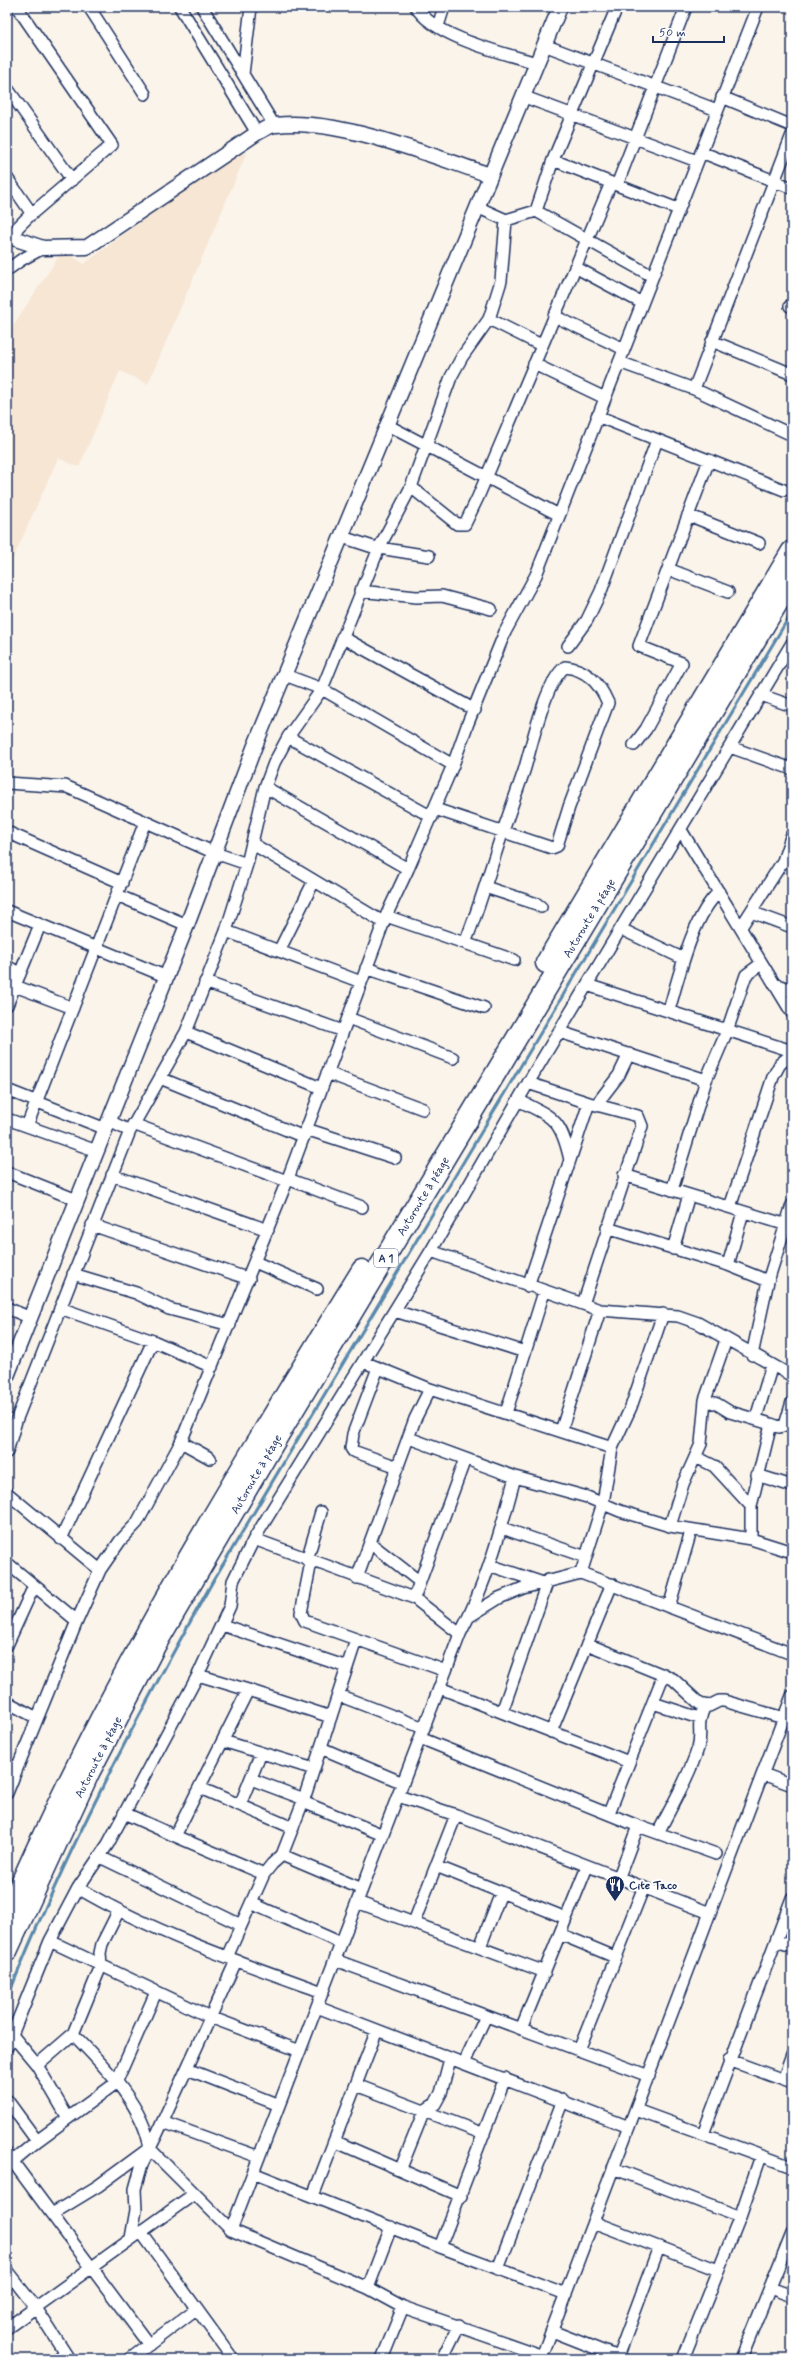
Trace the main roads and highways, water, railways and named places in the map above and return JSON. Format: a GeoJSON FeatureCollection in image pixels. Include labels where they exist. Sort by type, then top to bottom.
{"type":"FeatureCollection","features":[{"type":"Feature","properties":{"kind":"highway","name":"A 1"},"geometry":{"type":"LineString","coordinates":[[7,1915],[32,1856],[92,1733],[159,1609],[792,551]]}},
{"type":"Feature","properties":{"kind":"highway","name":"Autoroute à péage"},"geometry":{"type":"LineString","coordinates":[[7,1951],[89,1773],[155,1646],[278,1436],[792,579]]}},
{"type":"Feature","properties":{"kind":"waterway"},"geometry":{"type":"LineString","coordinates":[[7,1999],[29,1945],[77,1839],[103,1786],[129,1734],[213,1581],[792,612]]}},
{"type":"Feature","properties":{"kind":"place","name":"Cite Taco"},"geometry":{"type":"Point","coordinates":[615,1902]}}]}
